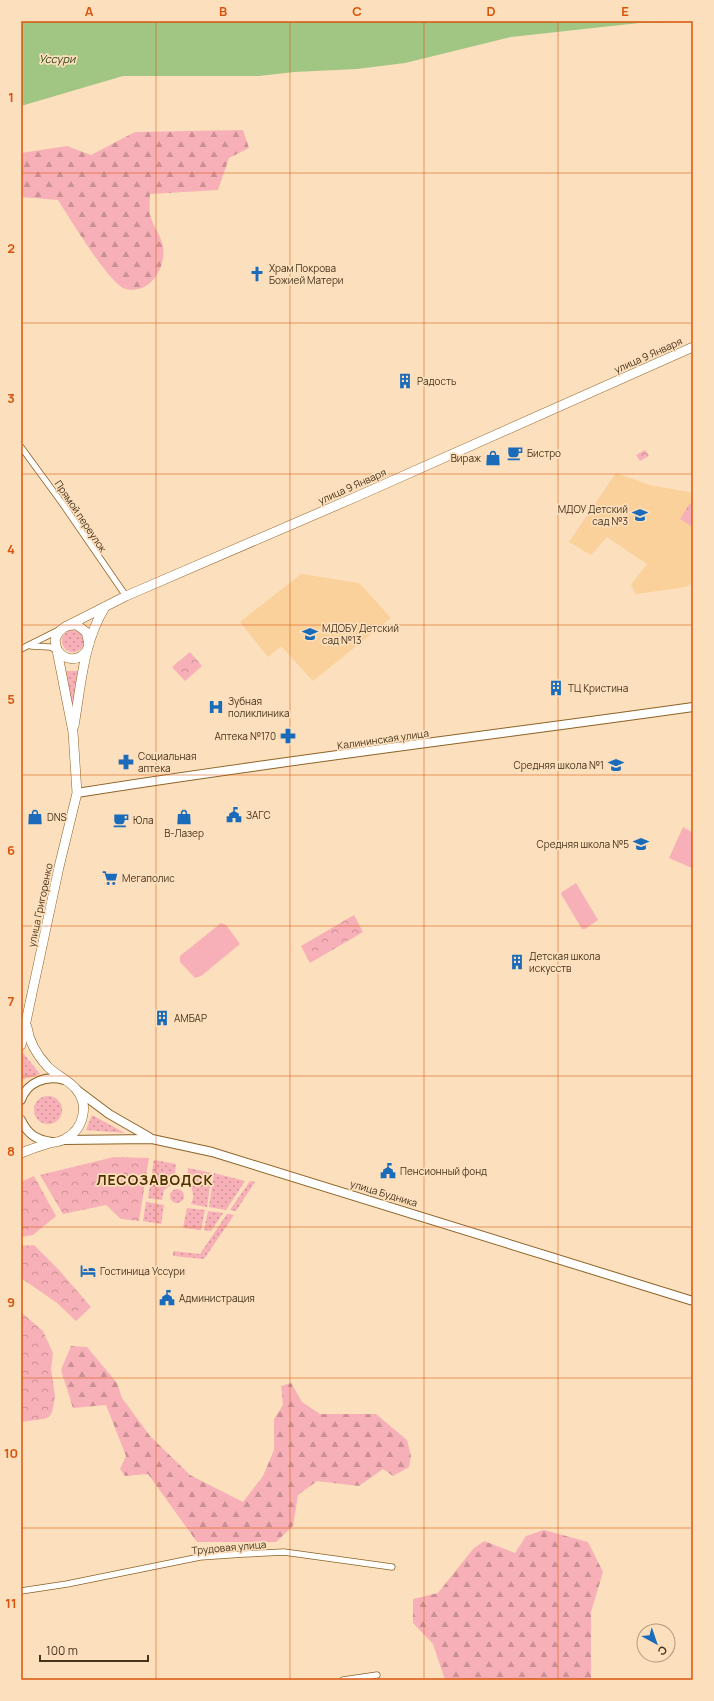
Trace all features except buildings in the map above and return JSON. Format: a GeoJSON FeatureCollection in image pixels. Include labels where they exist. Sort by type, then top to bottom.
{"type":"FeatureCollection","features":[{"type":"Feature","properties":{"kind":"main road","name":"улица 9 Января"},"geometry":{"type":"LineString","coordinates":[[65,626],[126,596],[351,499],[693,347]]}},
{"type":"Feature","properties":{"kind":"main road"},"geometry":{"type":"LineString","coordinates":[[73,732],[88,647],[94,626],[106,607]]}},
{"type":"Feature","properties":{"kind":"main road"},"geometry":{"type":"LineString","coordinates":[[58,651],[65,658],[71,659],[81,657],[88,647],[86,632],[82,628],[71,625],[65,626],[57,635],[55,640],[73,732]]}},
{"type":"Feature","properties":{"kind":"main road","name":"Калининская улица"},"geometry":{"type":"LineString","coordinates":[[77,793],[371,750],[693,707]]}},
{"type":"Feature","properties":{"kind":"main road","name":"улица Григоренко"},"geometry":{"type":"LineString","coordinates":[[21,1045],[59,867],[77,793],[73,732]]}},
{"type":"Feature","properties":{"kind":"main road"},"geometry":{"type":"LineString","coordinates":[[26,1023],[28,1035],[38,1054],[48,1067],[109,1114],[130,1128],[152,1139]]}},
{"type":"Feature","properties":{"kind":"main road"},"geometry":{"type":"LineString","coordinates":[[21,1098],[27,1089],[35,1082],[45,1078],[56,1078],[66,1081]]}},
{"type":"Feature","properties":{"kind":"main road"},"geometry":{"type":"LineString","coordinates":[[21,1153],[63,1140],[72,1135],[79,1126],[83,1116],[84,1106],[81,1096],[75,1088]]}},
{"type":"Feature","properties":{"kind":"main road"},"geometry":{"type":"LineString","coordinates":[[21,1120],[25,1128],[32,1136],[42,1141],[53,1142]]}},
{"type":"Feature","properties":{"kind":"main road","name":"улица Будника"},"geometry":{"type":"LineString","coordinates":[[63,1140],[152,1139],[212,1152],[693,1301]]}},
{"type":"Feature","properties":{"kind":"street","name":"Прямой переулок"},"geometry":{"type":"LineString","coordinates":[[21,447],[62,503],[126,596]]}},
{"type":"Feature","properties":{"kind":"street","name":"улица 9 Января"},"geometry":{"type":"LineString","coordinates":[[21,649],[65,626]]}},
{"type":"Feature","properties":{"kind":"street"},"geometry":{"type":"LineString","coordinates":[[28,646],[50,647],[58,651]]}},
{"type":"Feature","properties":{"kind":"street","name":"Трудовая улица"},"geometry":{"type":"LineString","coordinates":[[21,1590],[67,1584],[200,1557],[244,1554],[284,1552],[392,1567]]}},
{"type":"Feature","properties":{"kind":"street"},"geometry":{"type":"LineString","coordinates":[[343,1680],[377,1675]]}},
{"type":"Feature","properties":{"kind":"shaded area","name":"МДОУ Детский сад №3"},"geometry":{"type":"Polygon","coordinates":[[[616,473],[649,485],[693,493],[693,582],[686,587],[636,594],[631,585],[647,564],[607,537],[591,555],[569,542],[616,473]]]}},
{"type":"Feature","properties":{"kind":"shaded area","name":"МДОБУ Детский сад №13"},"geometry":{"type":"Polygon","coordinates":[[[301,574],[359,583],[391,618],[313,681],[281,646],[268,657],[240,622],[301,574]]]}},
{"type":"Feature","properties":{"kind":"green space"},"geometry":{"type":"Polygon","coordinates":[[[243,130],[249,148],[229,158],[218,190],[150,194],[150,215],[163,246],[163,258],[158,274],[146,286],[134,290],[123,288],[107,272],[98,261],[58,200],[21,197],[21,153],[67,146],[91,155],[135,132],[243,130]]]}},
{"type":"Feature","properties":{"kind":"green space"},"geometry":{"type":"Polygon","coordinates":[[[645,450],[649,456],[640,461],[636,455],[645,450]]]}},
{"type":"Feature","properties":{"kind":"green space"},"geometry":{"type":"Polygon","coordinates":[[[690,503],[693,505],[693,527],[680,519],[690,503]]]}},
{"type":"Feature","properties":{"kind":"green space"},"geometry":{"type":"Polygon","coordinates":[[[73,630],[81,633],[84,641],[81,649],[73,652],[65,649],[62,641],[65,633],[73,630]]]}},
{"type":"Feature","properties":{"kind":"green space"},"geometry":{"type":"Polygon","coordinates":[[[190,652],[202,666],[185,681],[172,667],[190,652]]]}},
{"type":"Feature","properties":{"kind":"green space"},"geometry":{"type":"Polygon","coordinates":[[[66,671],[78,671],[72,707],[66,671]]]}},
{"type":"Feature","properties":{"kind":"green space"},"geometry":{"type":"Polygon","coordinates":[[[683,827],[693,833],[692,868],[669,858],[683,827]]]}},
{"type":"Feature","properties":{"kind":"green space"},"geometry":{"type":"Polygon","coordinates":[[[576,883],[598,920],[585,929],[582,929],[561,894],[576,883]]]}},
{"type":"Feature","properties":{"kind":"green space"},"geometry":{"type":"Polygon","coordinates":[[[354,915],[363,932],[310,963],[301,946],[354,915]]]}},
{"type":"Feature","properties":{"kind":"green space"},"geometry":{"type":"Polygon","coordinates":[[[221,923],[226,925],[240,944],[201,976],[195,978],[180,962],[180,956],[221,923]]]}},
{"type":"Feature","properties":{"kind":"green space"},"geometry":{"type":"Polygon","coordinates":[[[23,1053],[40,1074],[21,1080],[21,1060],[23,1053]]]}},
{"type":"Feature","properties":{"kind":"green space"},"geometry":{"type":"Polygon","coordinates":[[[48,1096],[58,1100],[62,1110],[58,1120],[48,1124],[38,1120],[34,1110],[38,1100],[48,1096]]]}},
{"type":"Feature","properties":{"kind":"green space"},"geometry":{"type":"Polygon","coordinates":[[[92,1115],[125,1133],[86,1130],[92,1115]]]}},
{"type":"Feature","properties":{"kind":"green space"},"geometry":{"type":"Polygon","coordinates":[[[114,1157],[149,1158],[139,1221],[121,1219],[106,1205],[63,1214],[40,1175],[114,1157]]]}},
{"type":"Feature","properties":{"kind":"green space"},"geometry":{"type":"Polygon","coordinates":[[[154,1160],[176,1164],[174,1183],[164,1190],[162,1200],[148,1198],[154,1160]]]}},
{"type":"Feature","properties":{"kind":"green space"},"geometry":{"type":"Polygon","coordinates":[[[188,1168],[212,1173],[207,1207],[191,1204],[193,1196],[191,1189],[187,1184],[188,1168]]]}},
{"type":"Feature","properties":{"kind":"green space"},"geometry":{"type":"Polygon","coordinates":[[[214,1173],[245,1181],[226,1210],[209,1207],[214,1173]]]}},
{"type":"Feature","properties":{"kind":"green space"},"geometry":{"type":"Polygon","coordinates":[[[34,1176],[56,1216],[33,1235],[21,1237],[21,1182],[34,1176]]]}},
{"type":"Feature","properties":{"kind":"green space"},"geometry":{"type":"Polygon","coordinates":[[[250,1181],[255,1182],[236,1211],[230,1210],[250,1181]]]}},
{"type":"Feature","properties":{"kind":"green space"},"geometry":{"type":"Polygon","coordinates":[[[174,1189],[180,1189],[184,1193],[184,1199],[180,1203],[174,1203],[170,1199],[170,1193],[174,1189]]]}},
{"type":"Feature","properties":{"kind":"green space"},"geometry":{"type":"Polygon","coordinates":[[[146,1202],[164,1205],[161,1224],[143,1221],[146,1202]]]}},
{"type":"Feature","properties":{"kind":"green space"},"geometry":{"type":"Polygon","coordinates":[[[187,1208],[205,1210],[201,1230],[183,1228],[187,1208]]]}},
{"type":"Feature","properties":{"kind":"green space"},"geometry":{"type":"Polygon","coordinates":[[[208,1211],[223,1213],[211,1231],[204,1230],[208,1211]]]}},
{"type":"Feature","properties":{"kind":"green space"},"geometry":{"type":"Polygon","coordinates":[[[227,1214],[234,1215],[204,1259],[173,1256],[173,1251],[200,1254],[227,1214]]]}},
{"type":"Feature","properties":{"kind":"green space"},"geometry":{"type":"Polygon","coordinates":[[[34,1245],[58,1269],[91,1307],[76,1321],[57,1303],[21,1278],[21,1246],[34,1245]]]}},
{"type":"Feature","properties":{"kind":"green space"},"geometry":{"type":"Polygon","coordinates":[[[21,1309],[22,1313],[43,1331],[53,1353],[51,1369],[55,1397],[52,1412],[49,1417],[21,1422],[21,1309]]]}},
{"type":"Feature","properties":{"kind":"green space"},"geometry":{"type":"Polygon","coordinates":[[[71,1346],[87,1347],[117,1383],[122,1398],[150,1436],[190,1475],[243,1502],[263,1476],[274,1450],[274,1419],[283,1405],[281,1386],[291,1383],[302,1402],[320,1414],[376,1414],[407,1440],[411,1456],[409,1467],[393,1476],[383,1469],[359,1486],[317,1481],[298,1495],[293,1526],[276,1542],[197,1542],[148,1474],[125,1476],[120,1469],[126,1456],[106,1405],[73,1408],[61,1370],[71,1346]]]}},
{"type":"Feature","properties":{"kind":"green space"},"geometry":{"type":"Polygon","coordinates":[[[544,1530],[588,1542],[603,1572],[591,1612],[591,1680],[445,1680],[433,1644],[413,1623],[413,1599],[438,1593],[473,1549],[484,1541],[515,1553],[526,1536],[544,1530]]]}},
{"type":"Feature","properties":{"kind":"water","name":"Уссури"},"geometry":{"type":"Polygon","coordinates":[[[21,21],[693,22],[639,23],[511,37],[405,63],[357,69],[294,72],[259,76],[123,76],[21,106],[21,21]]]}},
{"type":"Feature","properties":{"kind":"place","name":"Храм Покрова Божией Матери"},"geometry":{"type":"Point","coordinates":[257,274]}},
{"type":"Feature","properties":{"kind":"place","name":"Радость"},"geometry":{"type":"Point","coordinates":[405,381]}},
{"type":"Feature","properties":{"kind":"place","name":"Бистро"},"geometry":{"type":"Point","coordinates":[515,453]}},
{"type":"Feature","properties":{"kind":"place","name":"Вираж"},"geometry":{"type":"Point","coordinates":[493,458]}},
{"type":"Feature","properties":{"kind":"place","name":"МДОУ Детский сад №3"},"geometry":{"type":"Point","coordinates":[640,515]}},
{"type":"Feature","properties":{"kind":"place","name":"МДОБУ Детский сад №13"},"geometry":{"type":"Point","coordinates":[310,634]}},
{"type":"Feature","properties":{"kind":"place","name":"ТЦ Кристина"},"geometry":{"type":"Point","coordinates":[556,688]}},
{"type":"Feature","properties":{"kind":"place","name":"Зубная поликлиника"},"geometry":{"type":"Point","coordinates":[216,707]}},
{"type":"Feature","properties":{"kind":"place","name":"Аптека №170"},"geometry":{"type":"Point","coordinates":[288,736]}},
{"type":"Feature","properties":{"kind":"place","name":"Социальная аптека"},"geometry":{"type":"Point","coordinates":[126,762]}},
{"type":"Feature","properties":{"kind":"place","name":"Средняя школа №1"},"geometry":{"type":"Point","coordinates":[616,765]}},
{"type":"Feature","properties":{"kind":"place","name":"ЗАГС"},"geometry":{"type":"Point","coordinates":[234,815]}},
{"type":"Feature","properties":{"kind":"place","name":"DNS"},"geometry":{"type":"Point","coordinates":[35,817]}},
{"type":"Feature","properties":{"kind":"place","name":"В-Лазер"},"geometry":{"type":"Point","coordinates":[184,817]}},
{"type":"Feature","properties":{"kind":"place","name":"Юла"},"geometry":{"type":"Point","coordinates":[121,820]}},
{"type":"Feature","properties":{"kind":"place","name":"Средняя школа №5"},"geometry":{"type":"Point","coordinates":[641,844]}},
{"type":"Feature","properties":{"kind":"place","name":"Мегаполис"},"geometry":{"type":"Point","coordinates":[110,878]}},
{"type":"Feature","properties":{"kind":"place","name":"Детская школа искусств"},"geometry":{"type":"Point","coordinates":[517,962]}},
{"type":"Feature","properties":{"kind":"place","name":"АМБАР"},"geometry":{"type":"Point","coordinates":[162,1018]}},
{"type":"Feature","properties":{"kind":"place","name":"Пенсионный фонд"},"geometry":{"type":"Point","coordinates":[388,1171]}},
{"type":"Feature","properties":{"kind":"place","name":"Гостиница Уссури"},"geometry":{"type":"Point","coordinates":[88,1271]}},
{"type":"Feature","properties":{"kind":"place","name":"Администрация"},"geometry":{"type":"Point","coordinates":[167,1298]}},
{"type":"Feature","properties":{"kind":"district","name":"ЛЕСОЗАВОДСК"},"geometry":{"type":"Point","coordinates":[155,1179]}}]}
